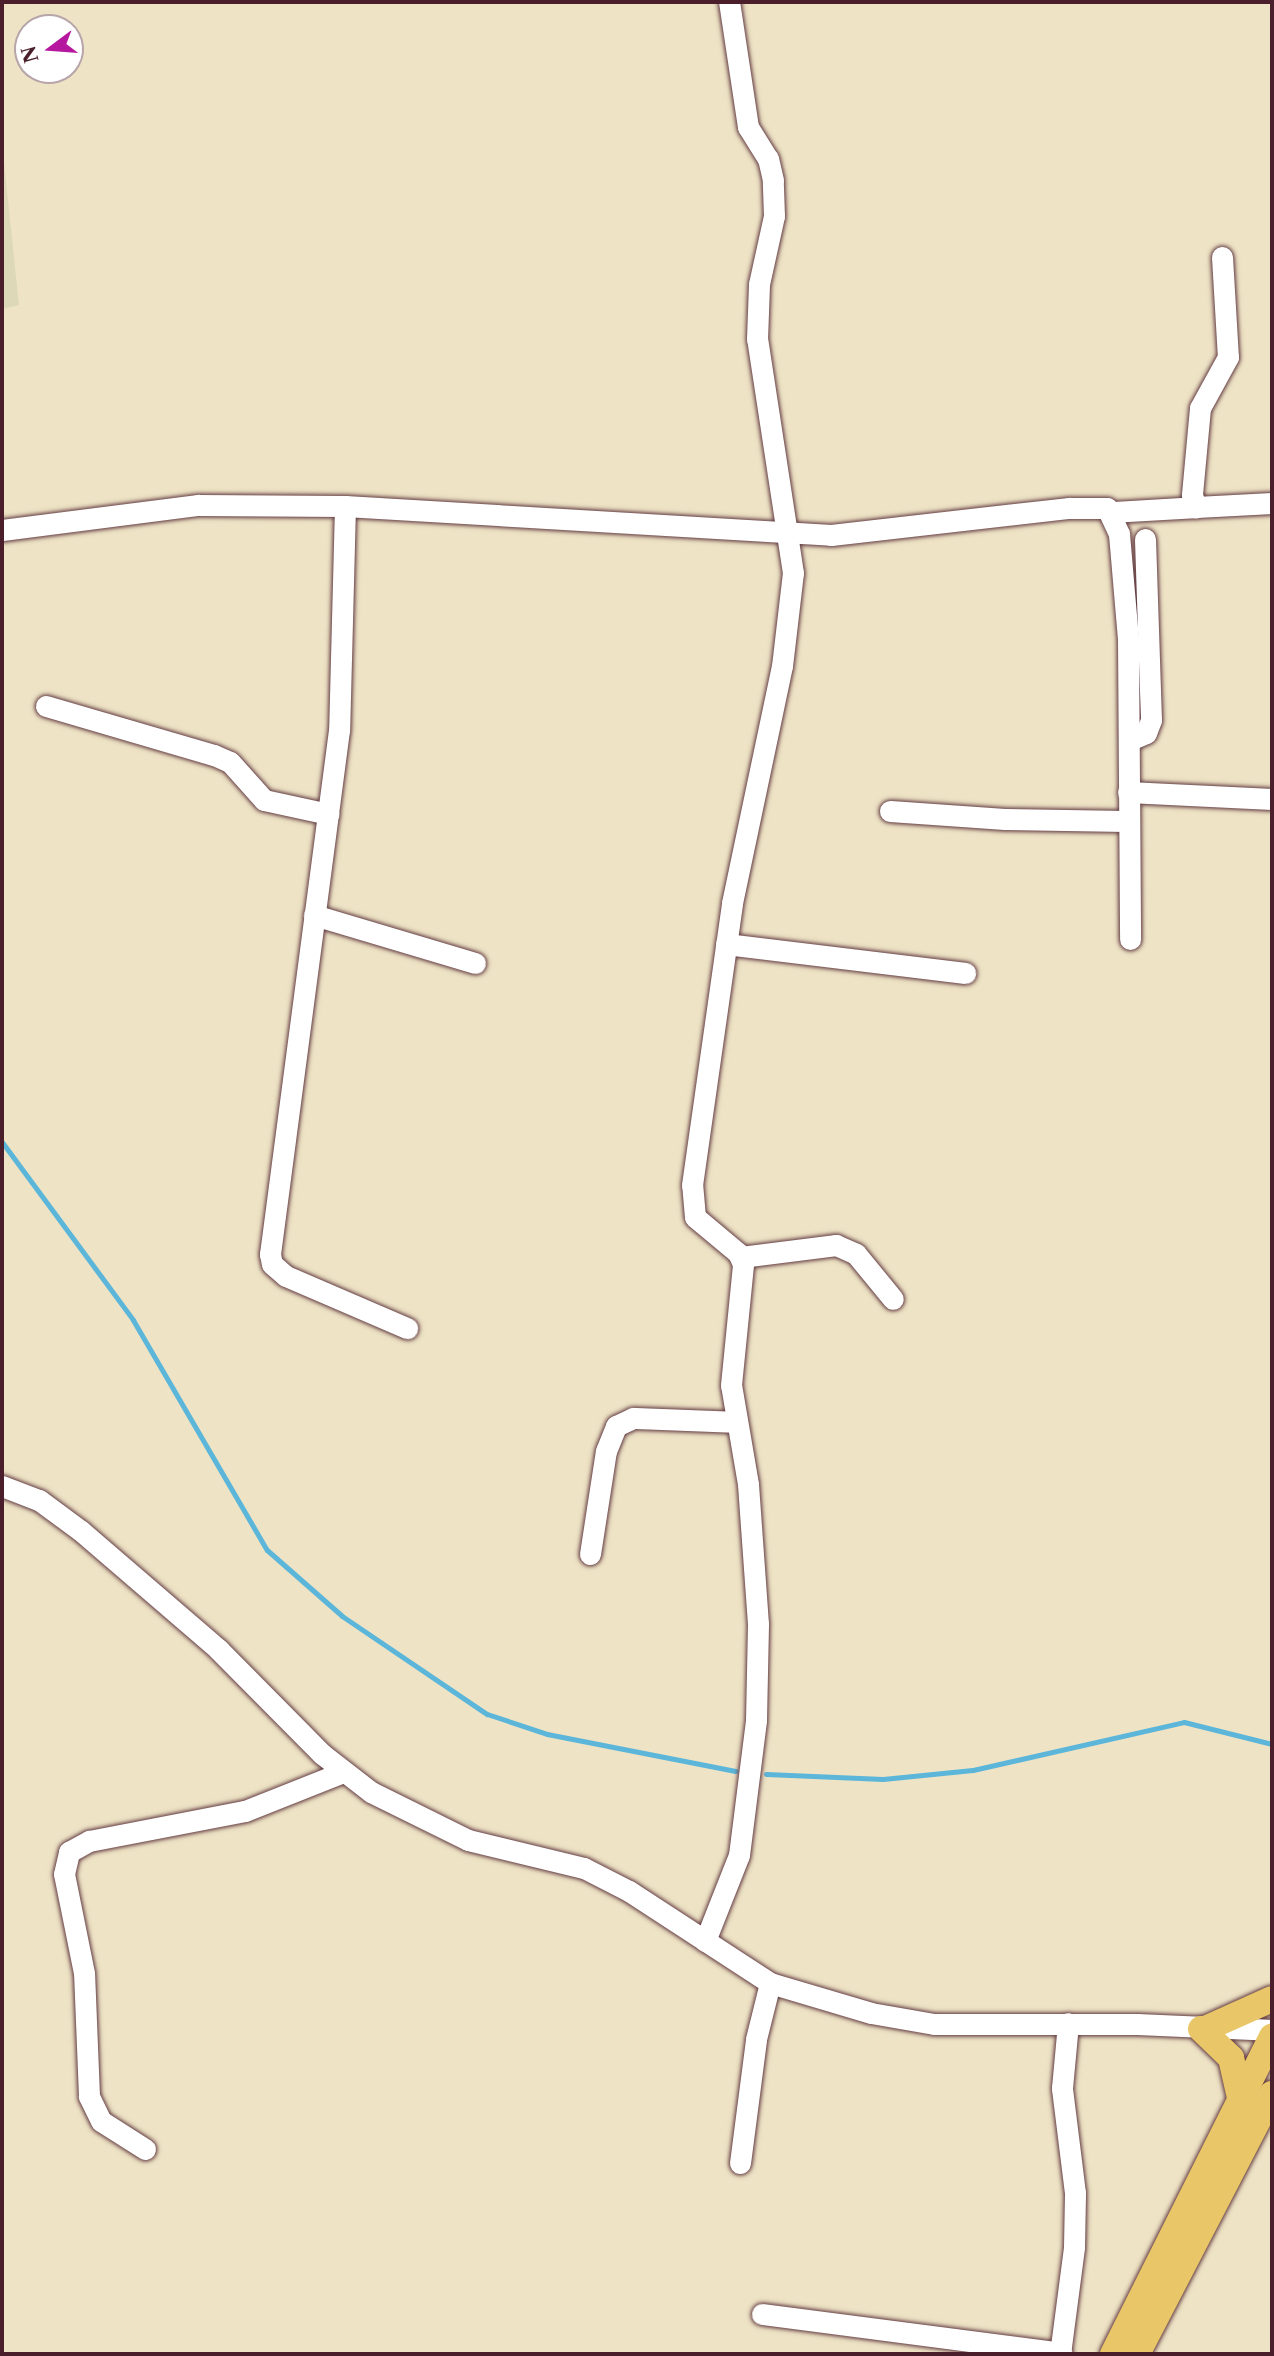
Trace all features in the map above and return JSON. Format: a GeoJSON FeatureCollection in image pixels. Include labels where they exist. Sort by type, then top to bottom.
{"type":"FeatureCollection","features":[{"type":"Feature","properties":{"kind":"main road"},"geometry":{"type":"LineString","coordinates":[[1241,2102],[1231,2057],[1203,2029],[1272,1999]]}},
{"type":"Feature","properties":{"kind":"main road"},"geometry":{"type":"LineString","coordinates":[[1113,2354],[1272,2037]]}},
{"type":"Feature","properties":{"kind":"main road"},"geometry":{"type":"LineString","coordinates":[[1137,2354],[1272,2094]]}},
{"type":"Feature","properties":{"kind":"street"},"geometry":{"type":"LineString","coordinates":[[705,1941],[739,1855],[756,1720],[757,1578],[748,1484],[735,1422],[732,1374],[743,1271],[740,1257],[700,1223],[693,1209],[697,1140],[726,944],[782,666],[793,573],[757,339],[759,284],[774,216],[773,180],[768,159],[748,127],[729,2]]}},
{"type":"Feature","properties":{"kind":"street"},"geometry":{"type":"LineString","coordinates":[[1196,507],[1191,487],[1199,412],[1228,357],[1230,341],[1222,257]]}},
{"type":"Feature","properties":{"kind":"street"},"geometry":{"type":"LineString","coordinates":[[2,530],[198,505],[345,506],[788,533],[858,534],[1082,507],[1112,512],[1272,503]]}},
{"type":"Feature","properties":{"kind":"street"},"geometry":{"type":"LineString","coordinates":[[345,506],[339,730],[271,1259],[286,1276],[407,1328]]}},
{"type":"Feature","properties":{"kind":"street"},"geometry":{"type":"LineString","coordinates":[[1112,512],[1119,540],[1132,739],[1126,821],[1130,939]]}},
{"type":"Feature","properties":{"kind":"street"},"geometry":{"type":"LineString","coordinates":[[1132,739],[1146,733],[1151,720],[1144,539]]}},
{"type":"Feature","properties":{"kind":"street"},"geometry":{"type":"LineString","coordinates":[[46,706],[214,755],[230,762],[264,800],[328,814]]}},
{"type":"Feature","properties":{"kind":"street"},"geometry":{"type":"LineString","coordinates":[[1128,792],[1272,799]]}},
{"type":"Feature","properties":{"kind":"street"},"geometry":{"type":"LineString","coordinates":[[890,811],[1005,820],[1126,821]]}},
{"type":"Feature","properties":{"kind":"street"},"geometry":{"type":"LineString","coordinates":[[314,915],[475,963]]}},
{"type":"Feature","properties":{"kind":"street"},"geometry":{"type":"LineString","coordinates":[[726,944],[965,973]]}},
{"type":"Feature","properties":{"kind":"street"},"geometry":{"type":"LineString","coordinates":[[740,1257],[836,1245],[856,1254],[893,1299]]}},
{"type":"Feature","properties":{"kind":"street"},"geometry":{"type":"LineString","coordinates":[[590,1554],[606,1451],[616,1426],[633,1419],[735,1422]]}},
{"type":"Feature","properties":{"kind":"street"},"geometry":{"type":"LineString","coordinates":[[2,1486],[39,1500],[81,1531],[219,1650],[343,1772],[402,1809],[468,1840],[584,1868],[629,1891],[770,1983],[904,2021],[984,2027],[1068,2023],[1272,2030]]}},
{"type":"Feature","properties":{"kind":"street"},"geometry":{"type":"LineString","coordinates":[[145,2149],[101,2121],[89,2096],[83,1973],[64,1874],[69,1852],[89,1841],[245,1811],[343,1772]]}},
{"type":"Feature","properties":{"kind":"street"},"geometry":{"type":"LineString","coordinates":[[740,2163],[755,2039],[770,1983]]}},
{"type":"Feature","properties":{"kind":"street"},"geometry":{"type":"LineString","coordinates":[[762,2314],[1060,2353],[1074,2247],[1074,2193],[1062,2088],[1068,2023]]}},
{"type":"Feature","properties":{"kind":"shaded area"},"geometry":{"type":"Polygon","coordinates":[[[2,143],[19,305],[2,309],[2,143]]]}},
{"type":"Feature","properties":{"kind":"waterway"},"geometry":{"type":"LineString","coordinates":[[2,1142],[133,1320],[267,1550],[342,1616],[487,1714],[547,1734],[735,1771]]}},
{"type":"Feature","properties":{"kind":"waterway"},"geometry":{"type":"LineString","coordinates":[[766,1774],[883,1779],[973,1770],[1184,1722],[1272,1744]]}}]}
